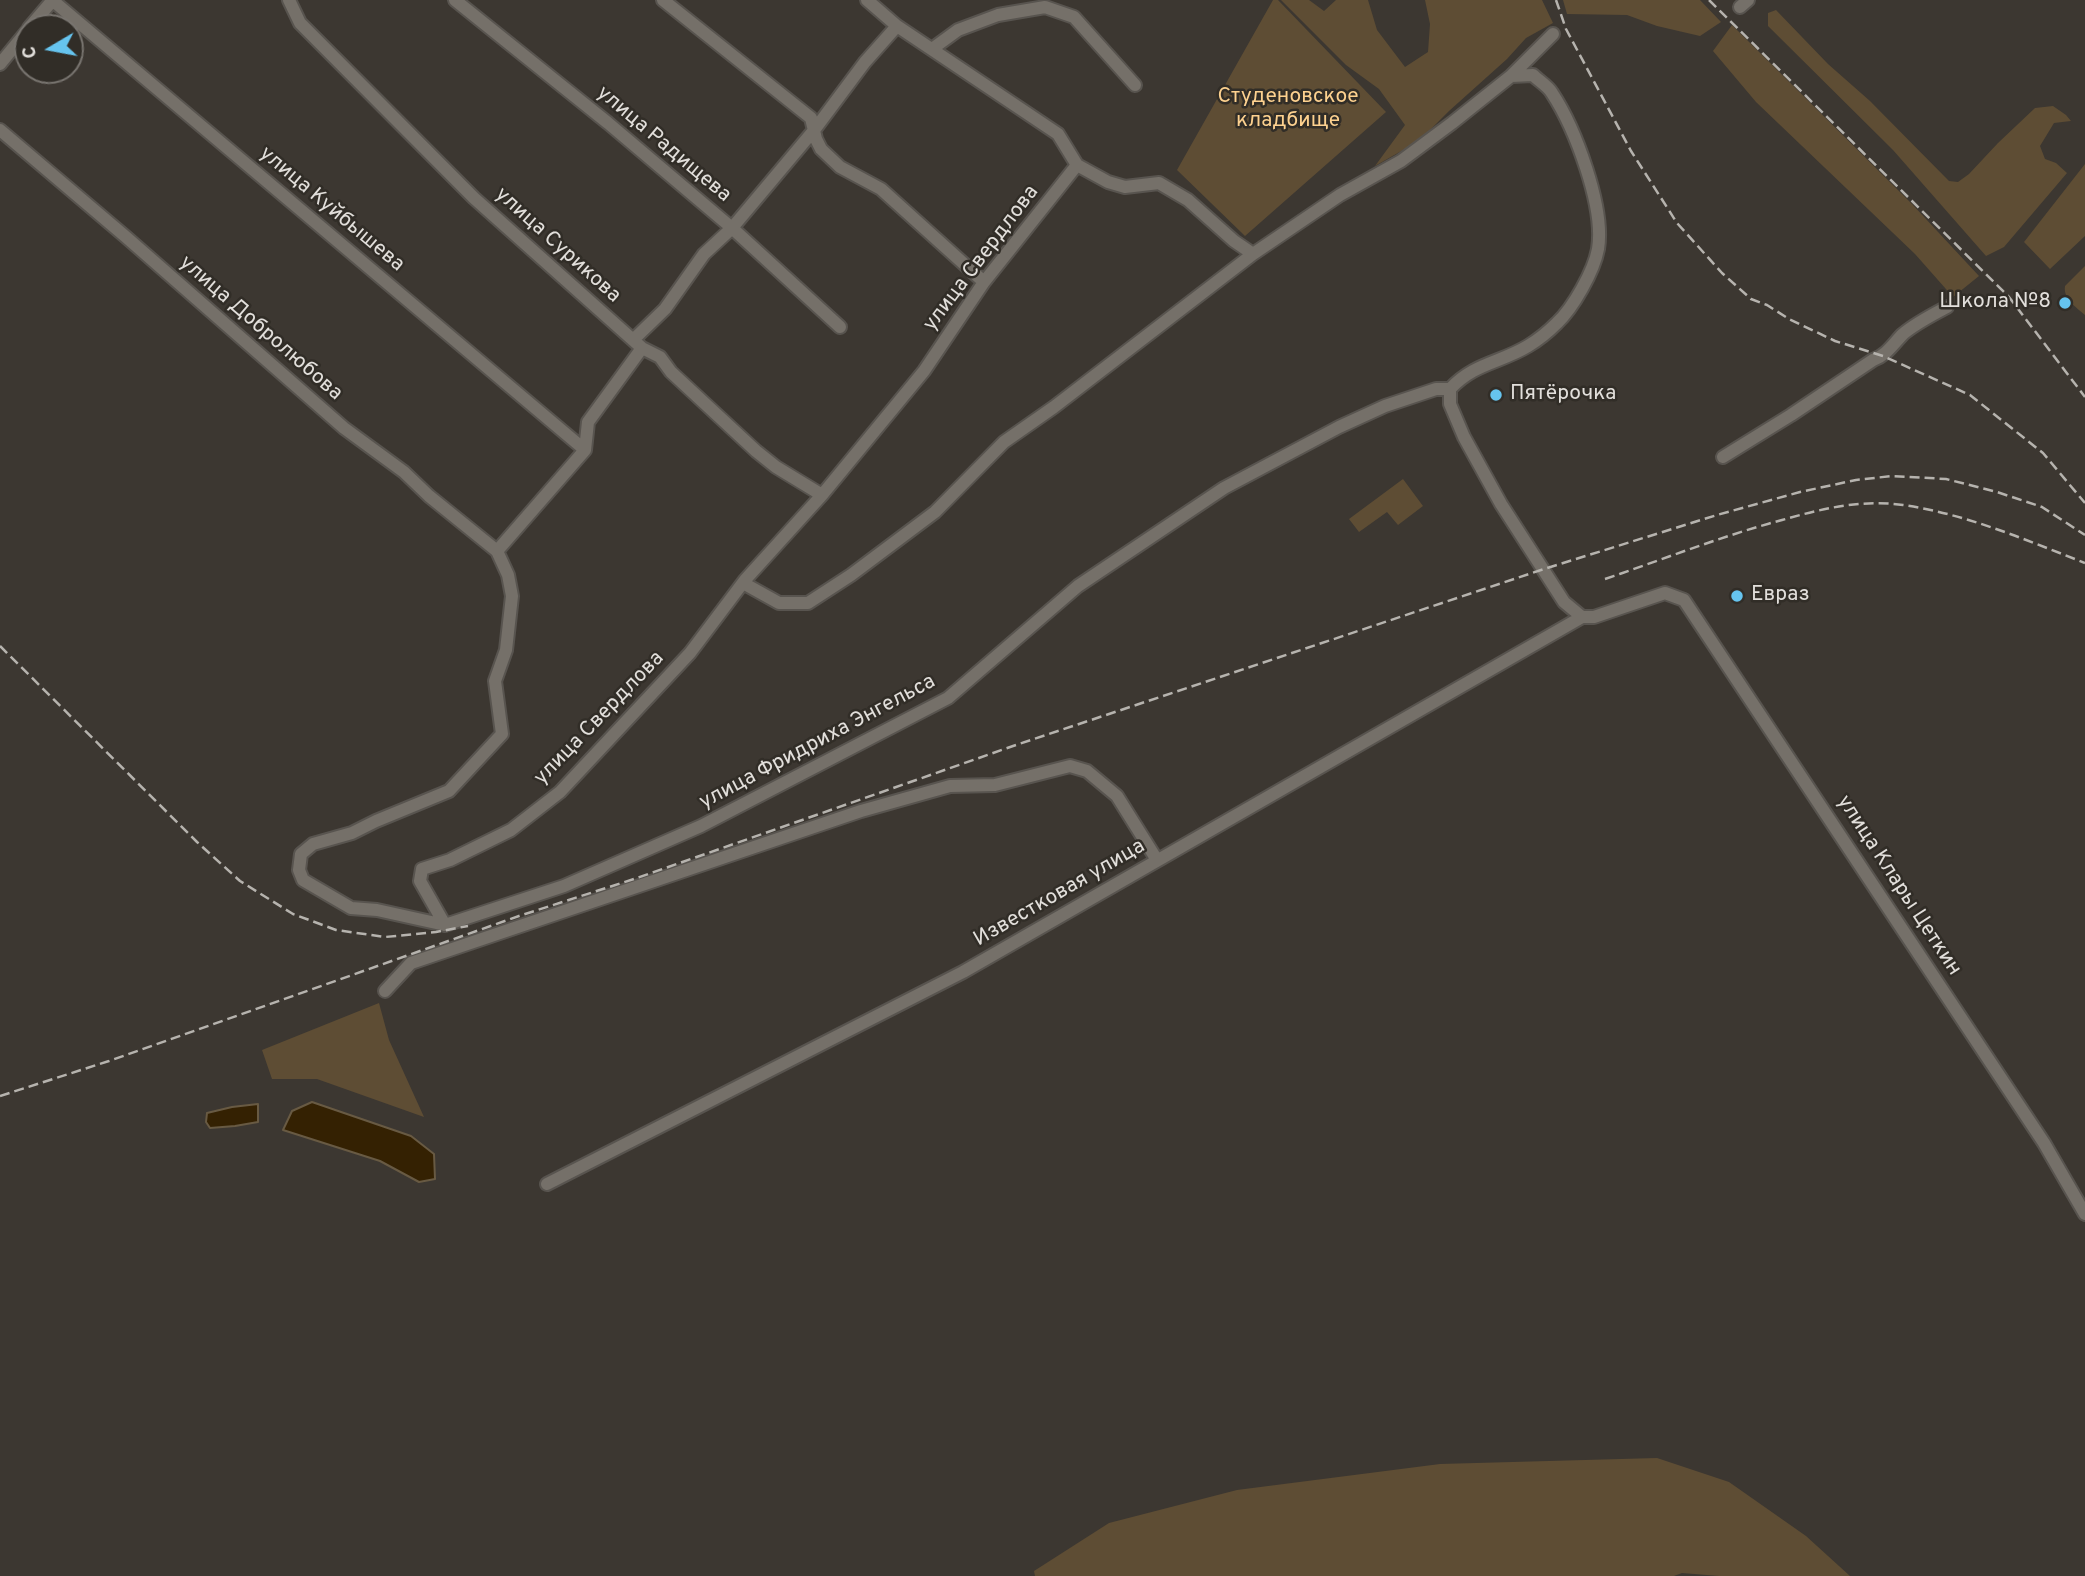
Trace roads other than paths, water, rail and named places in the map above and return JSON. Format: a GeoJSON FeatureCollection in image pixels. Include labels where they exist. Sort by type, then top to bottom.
{"type":"FeatureCollection","features":[{"type":"Feature","properties":{"kind":"street"},"geometry":{"type":"LineString","coordinates":[[41,14],[52,0]]}},
{"type":"Feature","properties":{"kind":"street","name":"улица Куйбышева"},"geometry":{"type":"LineString","coordinates":[[52,0],[585,450]]}},
{"type":"Feature","properties":{"kind":"street","name":"улица Сурикова"},"geometry":{"type":"LineString","coordinates":[[289,0],[300,23],[474,198],[638,344],[660,357],[671,372],[756,451],[776,467],[822,495]]}},
{"type":"Feature","properties":{"kind":"street","name":"улица Радищева"},"geometry":{"type":"LineString","coordinates":[[455,0],[608,123],[732,228],[840,327]]}},
{"type":"Feature","properties":{"kind":"street"},"geometry":{"type":"LineString","coordinates":[[663,0],[811,118],[821,149],[840,167],[881,189],[984,282]]}},
{"type":"Feature","properties":{"kind":"street"},"geometry":{"type":"LineString","coordinates":[[867,0],[897,26],[1058,134],[1077,165],[1108,182],[1125,187],[1159,183],[1188,200],[1234,241],[1253,254]]}},
{"type":"Feature","properties":{"kind":"street"},"geometry":{"type":"LineString","coordinates":[[932,49],[958,30],[998,15],[1045,8],[1074,17],[1135,85]]}},
{"type":"Feature","properties":{"kind":"street"},"geometry":{"type":"LineString","coordinates":[[445,925],[377,910],[351,908],[303,880],[299,870],[301,854],[313,844],[352,833],[449,791],[502,734],[495,681],[506,650],[512,596],[508,575],[497,551],[585,450],[588,422],[638,344],[704,254],[732,228],[897,26]]}},
{"type":"Feature","properties":{"kind":"street"},"geometry":{"type":"LineString","coordinates":[[743,583],[779,604],[808,603],[851,575],[935,512],[1004,442],[1054,407],[1253,254],[1340,195],[1401,160],[1452,123],[1511,76],[1553,34]]}},
{"type":"Feature","properties":{"kind":"street"},"geometry":{"type":"LineString","coordinates":[[0,64],[14,47]]}},
{"type":"Feature","properties":{"kind":"street","name":"улица Фридриха Энгельса"},"geometry":{"type":"LineString","coordinates":[[445,925],[564,886],[701,825],[948,698],[1078,586],[1224,488],[1339,426],[1385,406],[1436,389],[1450,389],[1462,376],[1529,346],[1558,323],[1572,304],[1598,250],[1599,227],[1595,198],[1575,138],[1551,91],[1533,75],[1511,76]]}},
{"type":"Feature","properties":{"kind":"street","name":"улица Добролюбова"},"geometry":{"type":"LineString","coordinates":[[0,130],[344,428],[404,472],[429,496],[497,551]]}},
{"type":"Feature","properties":{"kind":"street","name":"улица Свердлова"},"geometry":{"type":"LineString","coordinates":[[445,925],[420,881],[422,869],[450,860],[511,830],[560,792],[690,653],[743,583],[822,495],[924,371],[984,282],[1077,165]]}},
{"type":"Feature","properties":{"kind":"street"},"geometry":{"type":"LineString","coordinates":[[1723,457],[1883,356],[1904,333],[1947,307]]}},
{"type":"Feature","properties":{"kind":"street"},"geometry":{"type":"LineString","coordinates":[[1450,389],[1450,404],[1464,437],[1501,504],[1564,602],[1582,617]]}},
{"type":"Feature","properties":{"kind":"street","name":"улица Клары Цеткин"},"geometry":{"type":"LineString","coordinates":[[1582,617],[1594,617],[1665,593],[1684,600],[2036,1131],[2085,1214]]}},
{"type":"Feature","properties":{"kind":"street","name":"Известковая улица"},"geometry":{"type":"LineString","coordinates":[[547,1184],[963,972],[1582,617]]}},
{"type":"Feature","properties":{"kind":"street"},"geometry":{"type":"LineString","coordinates":[[385,991],[411,963],[861,811],[950,786],[995,785],[1070,766],[1087,771],[1117,796],[1157,860]]}},
{"type":"Feature","properties":{"kind":"railway"},"geometry":{"type":"LineString","coordinates":[[1556,0],[1566,29],[1631,151],[1677,223],[1722,273],[1751,299],[1767,305],[1789,319],[1835,341],[1883,356],[1970,395],[2043,453],[2085,503]]}},
{"type":"Feature","properties":{"kind":"railway"},"geometry":{"type":"LineString","coordinates":[[1709,0],[2009,297],[2085,397]]}},
{"type":"Feature","properties":{"kind":"railway"},"geometry":{"type":"LineString","coordinates":[[0,1096],[109,1061],[1013,746],[1544,569],[1800,492],[1856,480],[1892,476],[1946,479],[2042,507],[2085,535]]}},
{"type":"Feature","properties":{"kind":"railway"},"geometry":{"type":"LineString","coordinates":[[1605,579],[1760,526],[1826,509],[1872,503],[1903,505],[1950,515],[1996,529],[2085,563]]}},
{"type":"Feature","properties":{"kind":"railway"},"geometry":{"type":"LineString","coordinates":[[0,646],[197,842],[240,881],[293,914],[336,930],[385,937],[468,926]]}},
{"type":"Feature","properties":{"kind":"place","name":"Школа №8"},"geometry":{"type":"Point","coordinates":[2065,303]}},
{"type":"Feature","properties":{"kind":"place","name":"Пятёрочка"},"geometry":{"type":"Point","coordinates":[1496,395]}},
{"type":"Feature","properties":{"kind":"place","name":"Евраз"},"geometry":{"type":"Point","coordinates":[1737,596]}},
{"type":"Feature","properties":{"kind":"park label","name":"Студеновское кладбище"},"geometry":{"type":"Point","coordinates":[1288,110]}}]}
